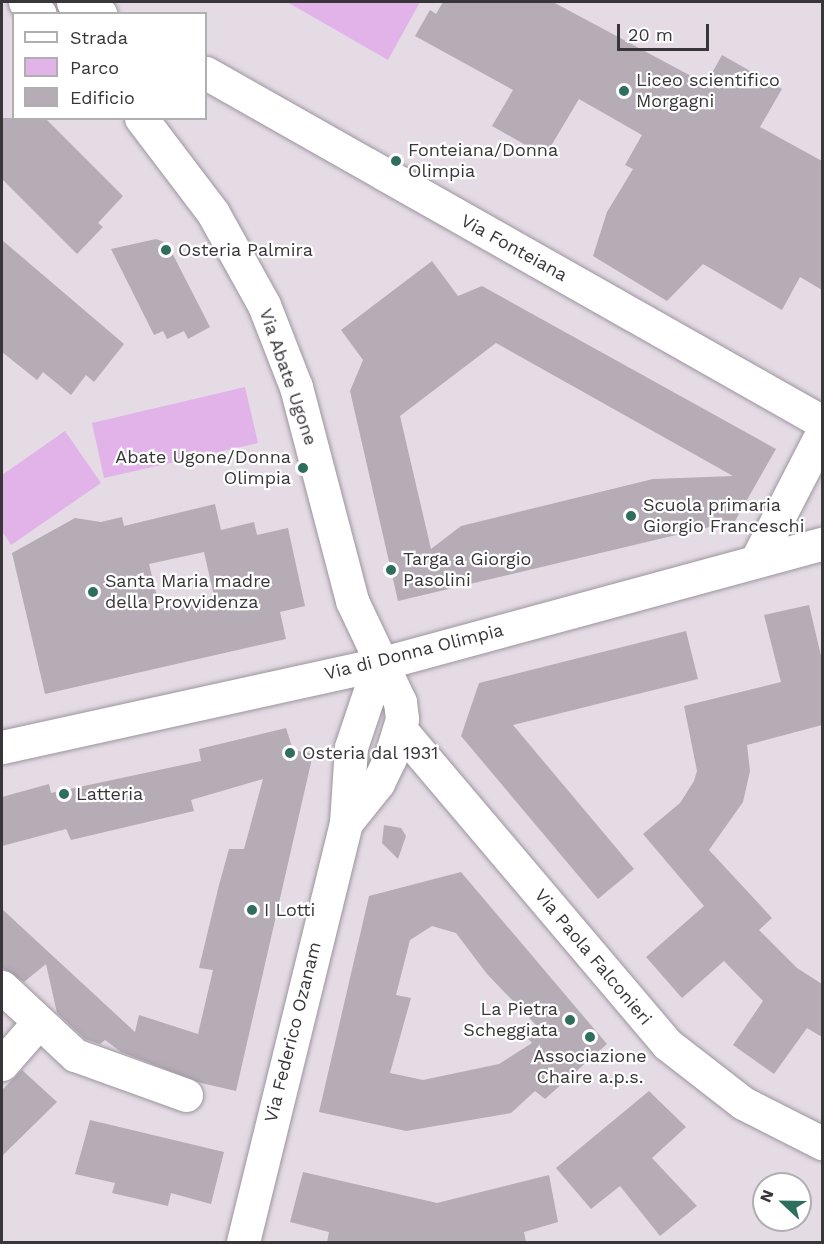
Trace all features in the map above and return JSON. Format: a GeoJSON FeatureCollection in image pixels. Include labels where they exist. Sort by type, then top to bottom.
{"type":"FeatureCollection","features":[{"type":"Feature","properties":{"kind":"street"},"geometry":{"type":"LineString","coordinates":[[25,2],[38,12]]}},
{"type":"Feature","properties":{"kind":"street"},"geometry":{"type":"LineString","coordinates":[[74,2],[96,12]]}},
{"type":"Feature","properties":{"kind":"street","name":"Via Fonteiana"},"geometry":{"type":"LineString","coordinates":[[207,74],[822,422]]}},
{"type":"Feature","properties":{"kind":"street","name":"Via Abate Ugone"},"geometry":{"type":"LineString","coordinates":[[143,120],[213,213],[264,305],[296,387],[350,594],[379,664],[400,702],[400,729]]}},
{"type":"Feature","properties":{"kind":"street"},"geometry":{"type":"LineString","coordinates":[[756,561],[822,433]]}},
{"type":"Feature","properties":{"kind":"street","name":"Via di Donna Olimpia"},"geometry":{"type":"LineString","coordinates":[[2,747],[379,664],[822,543]]}},
{"type":"Feature","properties":{"kind":"street"},"geometry":{"type":"LineString","coordinates":[[346,823],[351,747],[379,664]]}},
{"type":"Feature","properties":{"kind":"street"},"geometry":{"type":"LineString","coordinates":[[346,823],[378,783],[400,729]]}},
{"type":"Feature","properties":{"kind":"street","name":"Via Paola Falconieri"},"geometry":{"type":"LineString","coordinates":[[400,729],[667,1044],[743,1103],[822,1143]]}},
{"type":"Feature","properties":{"kind":"street","name":"Via Federico Ozanam"},"geometry":{"type":"LineString","coordinates":[[243,1242],[346,823]]}},
{"type":"Feature","properties":{"kind":"street"},"geometry":{"type":"LineString","coordinates":[[2,987],[38,1024],[88,1062],[186,1095]]}},
{"type":"Feature","properties":{"kind":"street"},"geometry":{"type":"LineString","coordinates":[[2,1064],[38,1024]]}},
{"type":"Feature","properties":{"kind":"green space"},"geometry":{"type":"Polygon","coordinates":[[[287,2],[420,2],[388,60],[287,2]]]}},
{"type":"Feature","properties":{"kind":"green space"},"geometry":{"type":"Polygon","coordinates":[[[245,387],[258,443],[104,478],[92,423],[245,387]]]}},
{"type":"Feature","properties":{"kind":"green space"},"geometry":{"type":"Polygon","coordinates":[[[65,431],[101,483],[11,545],[2,531],[2,475],[65,431]]]}},
{"type":"Feature","properties":{"kind":"building"},"geometry":{"type":"Polygon","coordinates":[[[443,2],[553,2],[706,84],[722,55],[782,89],[760,127],[822,161],[822,290],[800,277],[782,310],[703,264],[667,301],[593,256],[607,212],[633,169],[625,165],[642,135],[579,99],[545,156],[492,126],[513,90],[415,36],[430,10],[436,14],[443,2]]]}},
{"type":"Feature","properties":{"kind":"building"},"geometry":{"type":"Polygon","coordinates":[[[2,118],[47,120],[123,196],[98,223],[103,227],[77,254],[2,179],[2,118]]]}},
{"type":"Feature","properties":{"kind":"building"},"geometry":{"type":"Polygon","coordinates":[[[156,239],[167,243],[210,327],[188,339],[184,331],[167,339],[163,331],[154,335],[111,249],[156,239]]]}},
{"type":"Feature","properties":{"kind":"building"},"geometry":{"type":"Polygon","coordinates":[[[2,240],[124,344],[94,382],[86,375],[71,395],[43,372],[37,380],[2,352],[2,240]]]}},
{"type":"Feature","properties":{"kind":"building"},"geometry":{"type":"Polygon","coordinates":[[[432,261],[458,296],[482,286],[776,449],[735,521],[398,601],[350,391],[363,360],[341,330],[432,261]],[[496,343],[400,416],[431,549],[461,526],[653,479],[733,476],[496,343]]]}},
{"type":"Feature","properties":{"kind":"building"},"geometry":{"type":"Polygon","coordinates":[[[215,504],[221,530],[254,522],[257,535],[288,528],[305,606],[280,612],[286,639],[45,694],[12,553],[75,518],[101,522],[122,517],[124,526],[215,504]],[[204,552],[149,564],[160,609],[214,596],[204,552]]]}},
{"type":"Feature","properties":{"kind":"building"},"geometry":{"type":"Polygon","coordinates":[[[809,605],[822,660],[822,725],[747,745],[750,771],[743,802],[709,850],[772,918],[759,930],[797,968],[822,984],[822,1037],[807,1028],[774,1074],[733,1045],[763,1001],[724,961],[682,998],[646,957],[704,906],[643,834],[680,803],[694,781],[697,771],[684,706],[781,682],[764,615],[809,605]]]}},
{"type":"Feature","properties":{"kind":"building"},"geometry":{"type":"Polygon","coordinates":[[[686,631],[698,679],[513,725],[634,869],[598,899],[461,736],[479,683],[686,631]]]}},
{"type":"Feature","properties":{"kind":"building","name":"I Lotti"},"geometry":{"type":"Polygon","coordinates":[[[286,728],[293,750],[313,754],[236,1091],[201,1083],[121,1052],[105,1040],[100,1044],[85,1039],[57,1013],[46,964],[24,982],[2,968],[2,909],[135,1032],[139,1015],[198,1034],[213,970],[199,968],[219,885],[229,849],[244,849],[263,779],[191,800],[194,811],[71,840],[66,829],[2,846],[2,797],[49,784],[51,793],[201,761],[199,749],[286,728]]]}},
{"type":"Feature","properties":{"kind":"building"},"geometry":{"type":"Polygon","coordinates":[[[384,825],[401,828],[406,836],[398,859],[382,843],[384,825]]]}},
{"type":"Feature","properties":{"kind":"building"},"geometry":{"type":"Polygon","coordinates":[[[461,872],[607,1044],[545,1099],[535,1091],[511,1113],[406,1131],[319,1112],[369,896],[461,872]],[[432,926],[410,940],[396,995],[411,998],[390,1073],[423,1080],[499,1064],[532,1043],[525,1035],[536,1025],[487,974],[456,933],[432,926]]]}},
{"type":"Feature","properties":{"kind":"building"},"geometry":{"type":"Polygon","coordinates":[[[22,1070],[57,1102],[2,1156],[2,1090],[22,1070]]]}},
{"type":"Feature","properties":{"kind":"building"},"geometry":{"type":"Polygon","coordinates":[[[649,1091],[686,1127],[652,1158],[697,1206],[660,1236],[620,1186],[591,1209],[556,1168],[649,1091]]]}},
{"type":"Feature","properties":{"kind":"building"},"geometry":{"type":"Polygon","coordinates":[[[90,1120],[224,1152],[211,1204],[171,1193],[168,1206],[112,1193],[115,1183],[75,1174],[90,1120]]]}},
{"type":"Feature","properties":{"kind":"building"},"geometry":{"type":"Polygon","coordinates":[[[303,1172],[437,1203],[549,1175],[558,1222],[524,1232],[526,1242],[327,1242],[329,1232],[290,1222],[303,1172]]]}},
{"type":"Feature","properties":{"kind":"place","name":"Liceo scientifico Morgagni"},"geometry":{"type":"Point","coordinates":[624,91]}},
{"type":"Feature","properties":{"kind":"place","name":"Fonteiana/Donna Olimpia"},"geometry":{"type":"Point","coordinates":[396,161]}},
{"type":"Feature","properties":{"kind":"place","name":"Osteria Palmira"},"geometry":{"type":"Point","coordinates":[166,250]}},
{"type":"Feature","properties":{"kind":"place","name":"Abate Ugone/Donna Olimpia"},"geometry":{"type":"Point","coordinates":[303,468]}},
{"type":"Feature","properties":{"kind":"place","name":"Scuola primaria Giorgio Franceschi"},"geometry":{"type":"Point","coordinates":[631,516]}},
{"type":"Feature","properties":{"kind":"place","name":"Targa a Giorgio Pasolini"},"geometry":{"type":"Point","coordinates":[391,570]}},
{"type":"Feature","properties":{"kind":"place","name":"Santa Maria madre della Provvidenza"},"geometry":{"type":"Point","coordinates":[93,592]}},
{"type":"Feature","properties":{"kind":"place","name":"Osteria dal 1931"},"geometry":{"type":"Point","coordinates":[290,753]}},
{"type":"Feature","properties":{"kind":"place","name":"Latteria"},"geometry":{"type":"Point","coordinates":[64,794]}},
{"type":"Feature","properties":{"kind":"place","name":"I Lotti"},"geometry":{"type":"Point","coordinates":[252,910]}},
{"type":"Feature","properties":{"kind":"place","name":"La Pietra Scheggiata"},"geometry":{"type":"Point","coordinates":[570,1020]}},
{"type":"Feature","properties":{"kind":"place","name":"Associazione Chaire a.p.s."},"geometry":{"type":"Point","coordinates":[590,1037]}}]}
